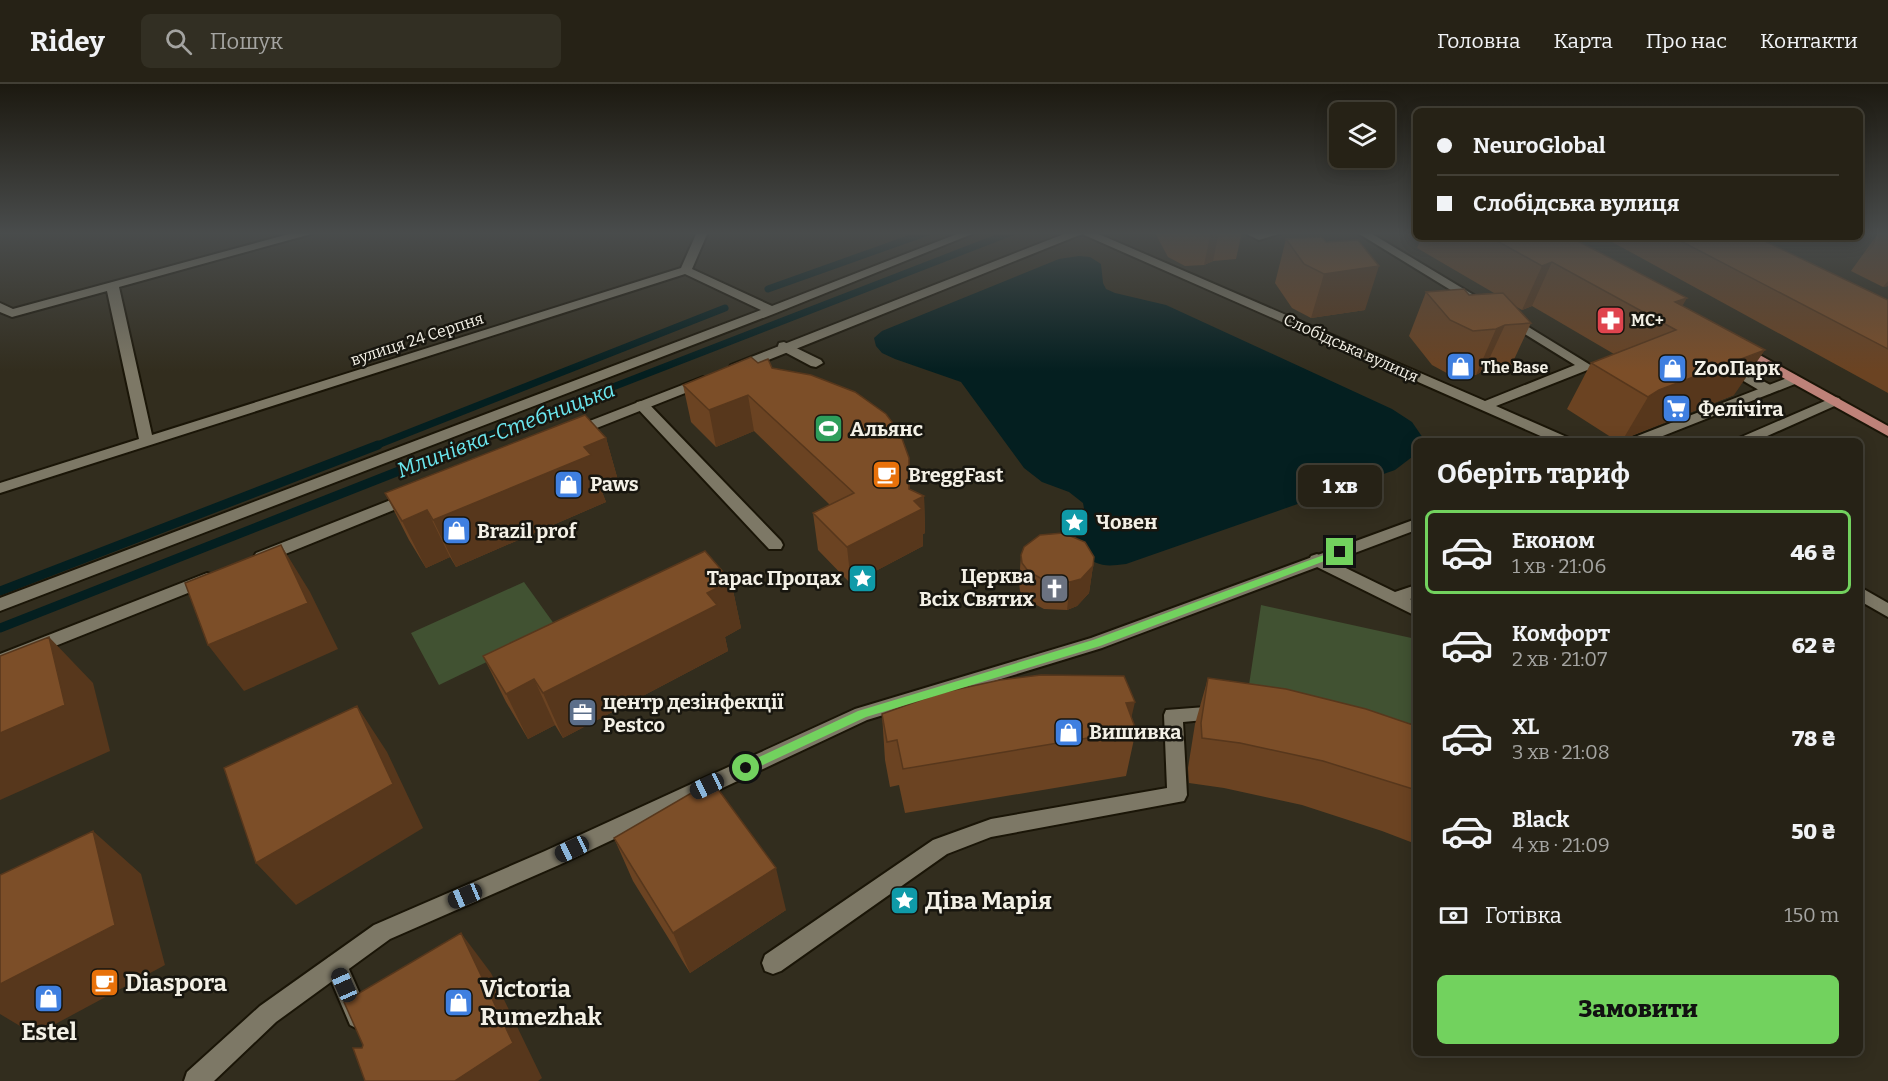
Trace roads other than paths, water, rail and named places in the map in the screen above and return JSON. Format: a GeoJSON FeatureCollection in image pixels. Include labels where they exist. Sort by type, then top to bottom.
{"type":"FeatureCollection","features":[{"type":"Feature","properties":{"kind":"main road"},"geometry":{"type":"LineString","coordinates":[[1733,344],[1888,432]]}},
{"type":"Feature","properties":{"kind":"street"},"geometry":{"type":"LineString","coordinates":[[0,307],[12,313],[136,279]]}},
{"type":"Feature","properties":{"kind":"street","name":"вулиця 24 Серпня"},"geometry":{"type":"LineString","coordinates":[[0,488],[659,279]]}},
{"type":"Feature","properties":{"kind":"street"},"geometry":{"type":"LineString","coordinates":[[704,279],[772,310]]}},
{"type":"Feature","properties":{"kind":"street"},"geometry":{"type":"LineString","coordinates":[[0,605],[852,279]]}},
{"type":"Feature","properties":{"kind":"street"},"geometry":{"type":"LineString","coordinates":[[564,436],[959,279]]}},
{"type":"Feature","properties":{"kind":"street","name":"Слобідська вулиця"},"geometry":{"type":"LineString","coordinates":[[1193,279],[1557,438]]}},
{"type":"Feature","properties":{"kind":"street"},"geometry":{"type":"LineString","coordinates":[[1440,279],[1585,366],[1485,406]]}},
{"type":"Feature","properties":{"kind":"street"},"geometry":{"type":"LineString","coordinates":[[112,285],[147,442]]}},
{"type":"Feature","properties":{"kind":"street"},"geometry":{"type":"LineString","coordinates":[[785,347],[816,363]]}},
{"type":"Feature","properties":{"kind":"street"},"geometry":{"type":"LineString","coordinates":[[1718,360],[1769,390]]}},
{"type":"Feature","properties":{"kind":"street"},"geometry":{"type":"LineString","coordinates":[[1645,438],[1795,380]]}},
{"type":"Feature","properties":{"kind":"street"},"geometry":{"type":"LineString","coordinates":[[1751,438],[1834,401]]}},
{"type":"Feature","properties":{"kind":"street"},"geometry":{"type":"LineString","coordinates":[[642,405],[776,545]]}},
{"type":"Feature","properties":{"kind":"street"},"geometry":{"type":"LineString","coordinates":[[253,560],[420,494]]}},
{"type":"Feature","properties":{"kind":"street"},"geometry":{"type":"LineString","coordinates":[[196,1081],[268,1014],[382,933],[552,858],[862,714],[1096,643],[1413,525]]}},
{"type":"Feature","properties":{"kind":"street"},"geometry":{"type":"LineString","coordinates":[[1317,561],[1413,608]]}},
{"type":"Feature","properties":{"kind":"street"},"geometry":{"type":"LineString","coordinates":[[0,661],[219,574]]}},
{"type":"Feature","properties":{"kind":"street"},"geometry":{"type":"LineString","coordinates":[[1395,598],[1413,592]]}},
{"type":"Feature","properties":{"kind":"street"},"geometry":{"type":"LineString","coordinates":[[1863,595],[1888,611]]}},
{"type":"Feature","properties":{"kind":"street"},"geometry":{"type":"LineString","coordinates":[[773,963],[940,847],[991,828],[1177,795],[1173,715],[1239,713]]}},
{"type":"Feature","properties":{"kind":"street"},"geometry":{"type":"LineString","coordinates":[[336,966],[368,1039]]}},
{"type":"Feature","properties":{"kind":"water"},"geometry":{"type":"Polygon","coordinates":[[[1011,279],[1103,279],[1106,289],[1166,305],[1392,409],[1412,422],[1423,438],[1413,438],[1413,456],[1395,470],[1126,564],[1106,565],[1091,560],[1079,552],[1076,536],[1085,514],[1083,503],[1069,492],[1042,482],[1024,468],[961,382],[882,353],[876,346],[874,338],[882,331],[1011,279]]]}},
{"type":"Feature","properties":{"kind":"waterway"},"geometry":{"type":"LineString","coordinates":[[768,289],[797,279]]}},
{"type":"Feature","properties":{"kind":"waterway","name":"Млинівка-Стебницька"},"geometry":{"type":"LineString","coordinates":[[461,446],[892,279]]}},
{"type":"Feature","properties":{"kind":"waterway"},"geometry":{"type":"LineString","coordinates":[[375,446],[725,308]]}},
{"type":"Feature","properties":{"kind":"waterway"},"geometry":{"type":"LineString","coordinates":[[0,591],[378,445]]}},
{"type":"Feature","properties":{"kind":"waterway","name":"Млинівка-Стебницька"},"geometry":{"type":"LineString","coordinates":[[0,628],[465,445]]}},
{"type":"Feature","properties":{"kind":"place","name":"МС+"},"geometry":{"type":"Point","coordinates":[1610,320]}},
{"type":"Feature","properties":{"kind":"place","name":"The Base"},"geometry":{"type":"Point","coordinates":[1460,367]}},
{"type":"Feature","properties":{"kind":"place","name":"ZooПарк"},"geometry":{"type":"Point","coordinates":[1673,368]}},
{"type":"Feature","properties":{"kind":"place","name":"Фелічіта"},"geometry":{"type":"Point","coordinates":[1677,409]}},
{"type":"Feature","properties":{"kind":"place","name":"Альянс"},"geometry":{"type":"Point","coordinates":[829,429]}},
{"type":"Feature","properties":{"kind":"place","name":"BreggFast"},"geometry":{"type":"Point","coordinates":[887,475]}},
{"type":"Feature","properties":{"kind":"place","name":"Paws"},"geometry":{"type":"Point","coordinates":[569,484]}},
{"type":"Feature","properties":{"kind":"place","name":"Човен"},"geometry":{"type":"Point","coordinates":[1075,522]}},
{"type":"Feature","properties":{"kind":"place","name":"Brazil prof"},"geometry":{"type":"Point","coordinates":[456,531]}},
{"type":"Feature","properties":{"kind":"place","name":"Тарас Процах"},"geometry":{"type":"Point","coordinates":[863,578]}},
{"type":"Feature","properties":{"kind":"place","name":"Церква Всіх Святих"},"geometry":{"type":"Point","coordinates":[1055,588]}},
{"type":"Feature","properties":{"kind":"place","name":"центр дезінфекції Pestco"},"geometry":{"type":"Point","coordinates":[582,713]}},
{"type":"Feature","properties":{"kind":"place","name":"Вишивка"},"geometry":{"type":"Point","coordinates":[1068,732]}},
{"type":"Feature","properties":{"kind":"place","name":"Діва Марія"},"geometry":{"type":"Point","coordinates":[904,901]}},
{"type":"Feature","properties":{"kind":"place","name":"Diaspora"},"geometry":{"type":"Point","coordinates":[104,983]}},
{"type":"Feature","properties":{"kind":"place","name":"Estel"},"geometry":{"type":"Point","coordinates":[49,999]}},
{"type":"Feature","properties":{"kind":"place","name":"Victoria Rumezhak"},"geometry":{"type":"Point","coordinates":[459,1003]}}]}
